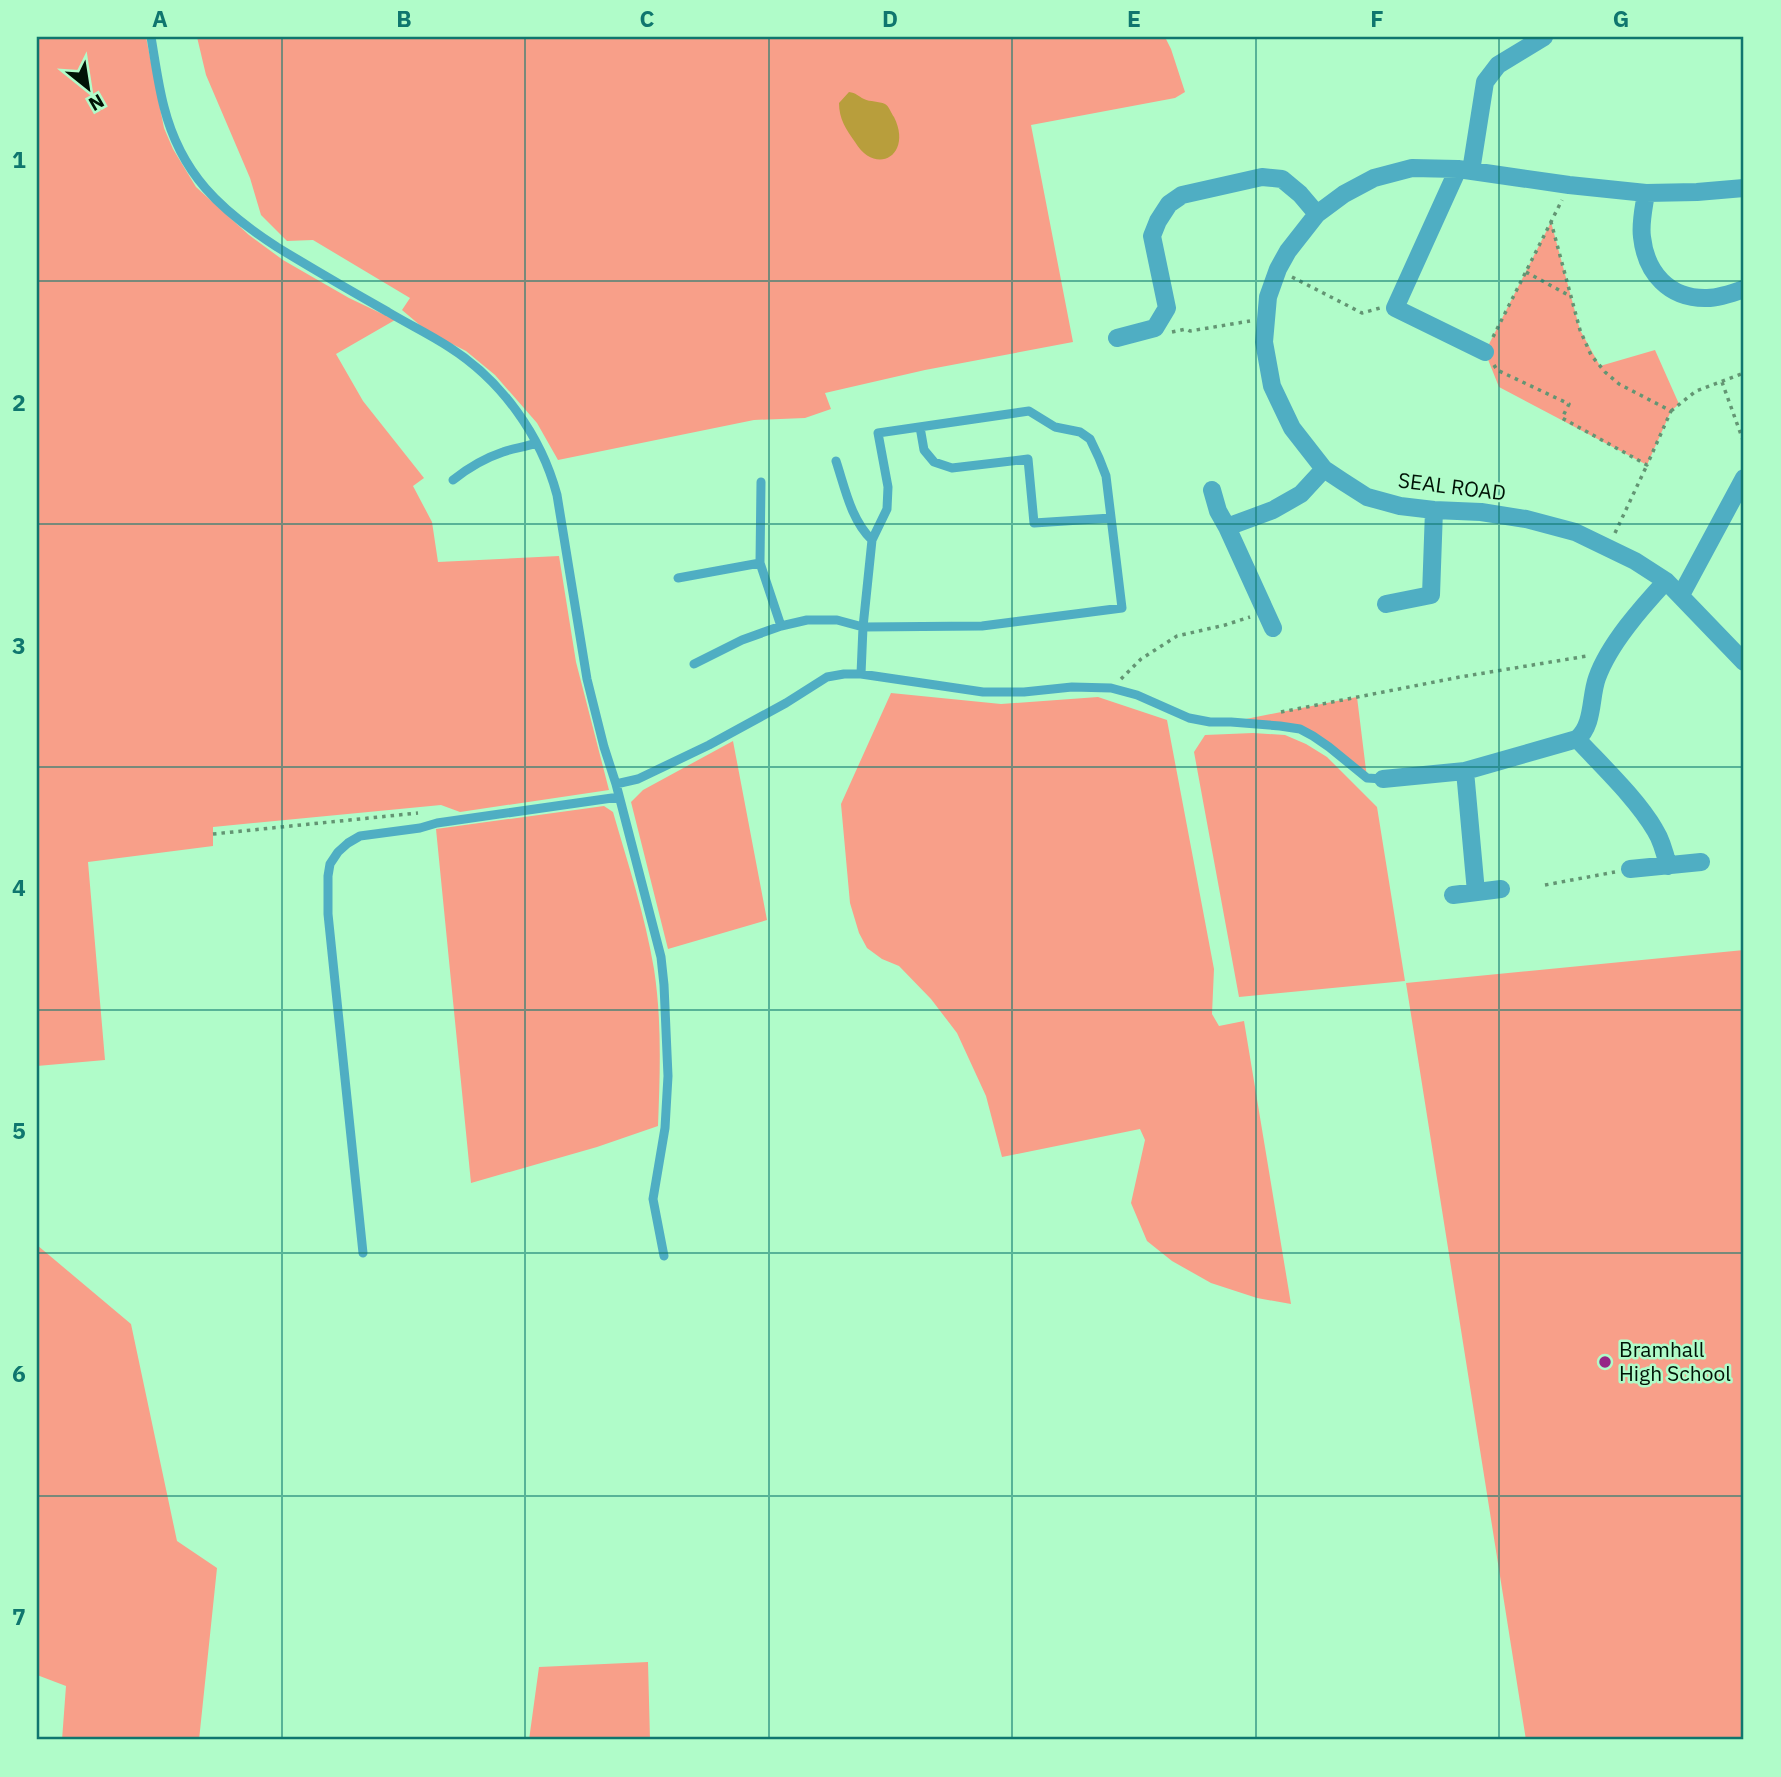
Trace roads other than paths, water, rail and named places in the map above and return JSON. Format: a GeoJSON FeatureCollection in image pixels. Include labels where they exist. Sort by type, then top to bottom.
{"type":"FeatureCollection","features":[{"type":"Feature","properties":{"kind":"street"},"geometry":{"type":"LineString","coordinates":[[1485,352],[1395,308],[1465,170],[1485,82],[1498,65],[1544,37]]}},
{"type":"Feature","properties":{"kind":"street","name":"SEAL ROAD"},"geometry":{"type":"LineString","coordinates":[[1744,188],[1646,193],[1465,170],[1412,168],[1374,178],[1344,194],[1318,214],[1288,251],[1268,297],[1264,342],[1272,386],[1292,428],[1324,469],[1367,497],[1400,506],[1480,512],[1526,519],[1575,532],[1635,561],[1666,580],[1744,662]]}},
{"type":"Feature","properties":{"kind":"street"},"geometry":{"type":"LineString","coordinates":[[1117,338],[1155,328],[1167,308],[1152,236],[1169,204],[1182,195],[1262,177],[1282,179],[1318,214]]}},
{"type":"Feature","properties":{"kind":"street"},"geometry":{"type":"LineString","coordinates":[[1646,193],[1642,236],[1649,266],[1661,283],[1678,294],[1707,299],[1744,289]]}},
{"type":"Feature","properties":{"kind":"street"},"geometry":{"type":"LineString","coordinates":[[1227,527],[1283,505],[1301,494],[1324,469]]}},
{"type":"Feature","properties":{"kind":"street"},"geometry":{"type":"LineString","coordinates":[[1681,595],[1744,478]]}},
{"type":"Feature","properties":{"kind":"street"},"geometry":{"type":"LineString","coordinates":[[1212,490],[1218,511],[1269,620]]}},
{"type":"Feature","properties":{"kind":"street"},"geometry":{"type":"LineString","coordinates":[[1386,604],[1431,594],[1434,510]]}},
{"type":"Feature","properties":{"kind":"street"},"geometry":{"type":"LineString","coordinates":[[1383,779],[1465,771],[1577,739],[1586,729],[1597,678],[1610,652],[1639,611],[1666,580]]}},
{"type":"Feature","properties":{"kind":"street"},"geometry":{"type":"LineString","coordinates":[[1577,739],[1657,831],[1668,866]]}},
{"type":"Feature","properties":{"kind":"street"},"geometry":{"type":"LineString","coordinates":[[1465,771],[1476,892]]}},
{"type":"Feature","properties":{"kind":"street"},"geometry":{"type":"LineString","coordinates":[[1630,869],[1701,862]]}},
{"type":"Feature","properties":{"kind":"street"},"geometry":{"type":"LineString","coordinates":[[1454,895],[1501,889]]}},
{"type":"Feature","properties":{"kind":"lane"},"geometry":{"type":"LineString","coordinates":[[151,37],[163,104],[171,130],[183,156],[206,190],[254,232],[276,247],[459,354],[510,401],[536,443],[553,478],[587,679],[661,957],[668,1076],[665,1128],[653,1199],[664,1256]]}},
{"type":"Feature","properties":{"kind":"lane"},"geometry":{"type":"LineString","coordinates":[[694,664],[742,640],[781,626],[807,621],[837,620],[863,627],[982,626],[1122,608],[1106,476],[1090,439],[1080,432],[1055,427],[1029,411],[878,433],[888,487],[887,509],[872,540],[863,627],[861,674]]}},
{"type":"Feature","properties":{"kind":"lane"},"geometry":{"type":"LineString","coordinates":[[920,427],[923,450],[934,462],[952,468],[1028,460],[1034,523],[1111,518]]}},
{"type":"Feature","properties":{"kind":"lane"},"geometry":{"type":"LineString","coordinates":[[453,480],[480,462],[536,443]]}},
{"type":"Feature","properties":{"kind":"lane"},"geometry":{"type":"LineString","coordinates":[[836,461],[857,520],[872,540]]}},
{"type":"Feature","properties":{"kind":"lane"},"geometry":{"type":"LineString","coordinates":[[761,482],[760,563],[781,626]]}},
{"type":"Feature","properties":{"kind":"lane"},"geometry":{"type":"LineString","coordinates":[[678,578],[760,563]]}},
{"type":"Feature","properties":{"kind":"lane"},"geometry":{"type":"LineString","coordinates":[[616,784],[638,779],[709,745],[827,677],[844,674],[861,674],[983,692],[1024,692],[1072,687],[1111,688],[1137,695],[1189,718],[1300,729],[1367,778],[1383,779]]}},
{"type":"Feature","properties":{"kind":"lane"},"geometry":{"type":"LineString","coordinates":[[363,1252],[328,914],[330,864],[338,852],[360,836],[620,797]]}},
{"type":"Feature","properties":{"kind":"place","name":"Bramhall High School"},"geometry":{"type":"Point","coordinates":[1605,1362]}}]}
